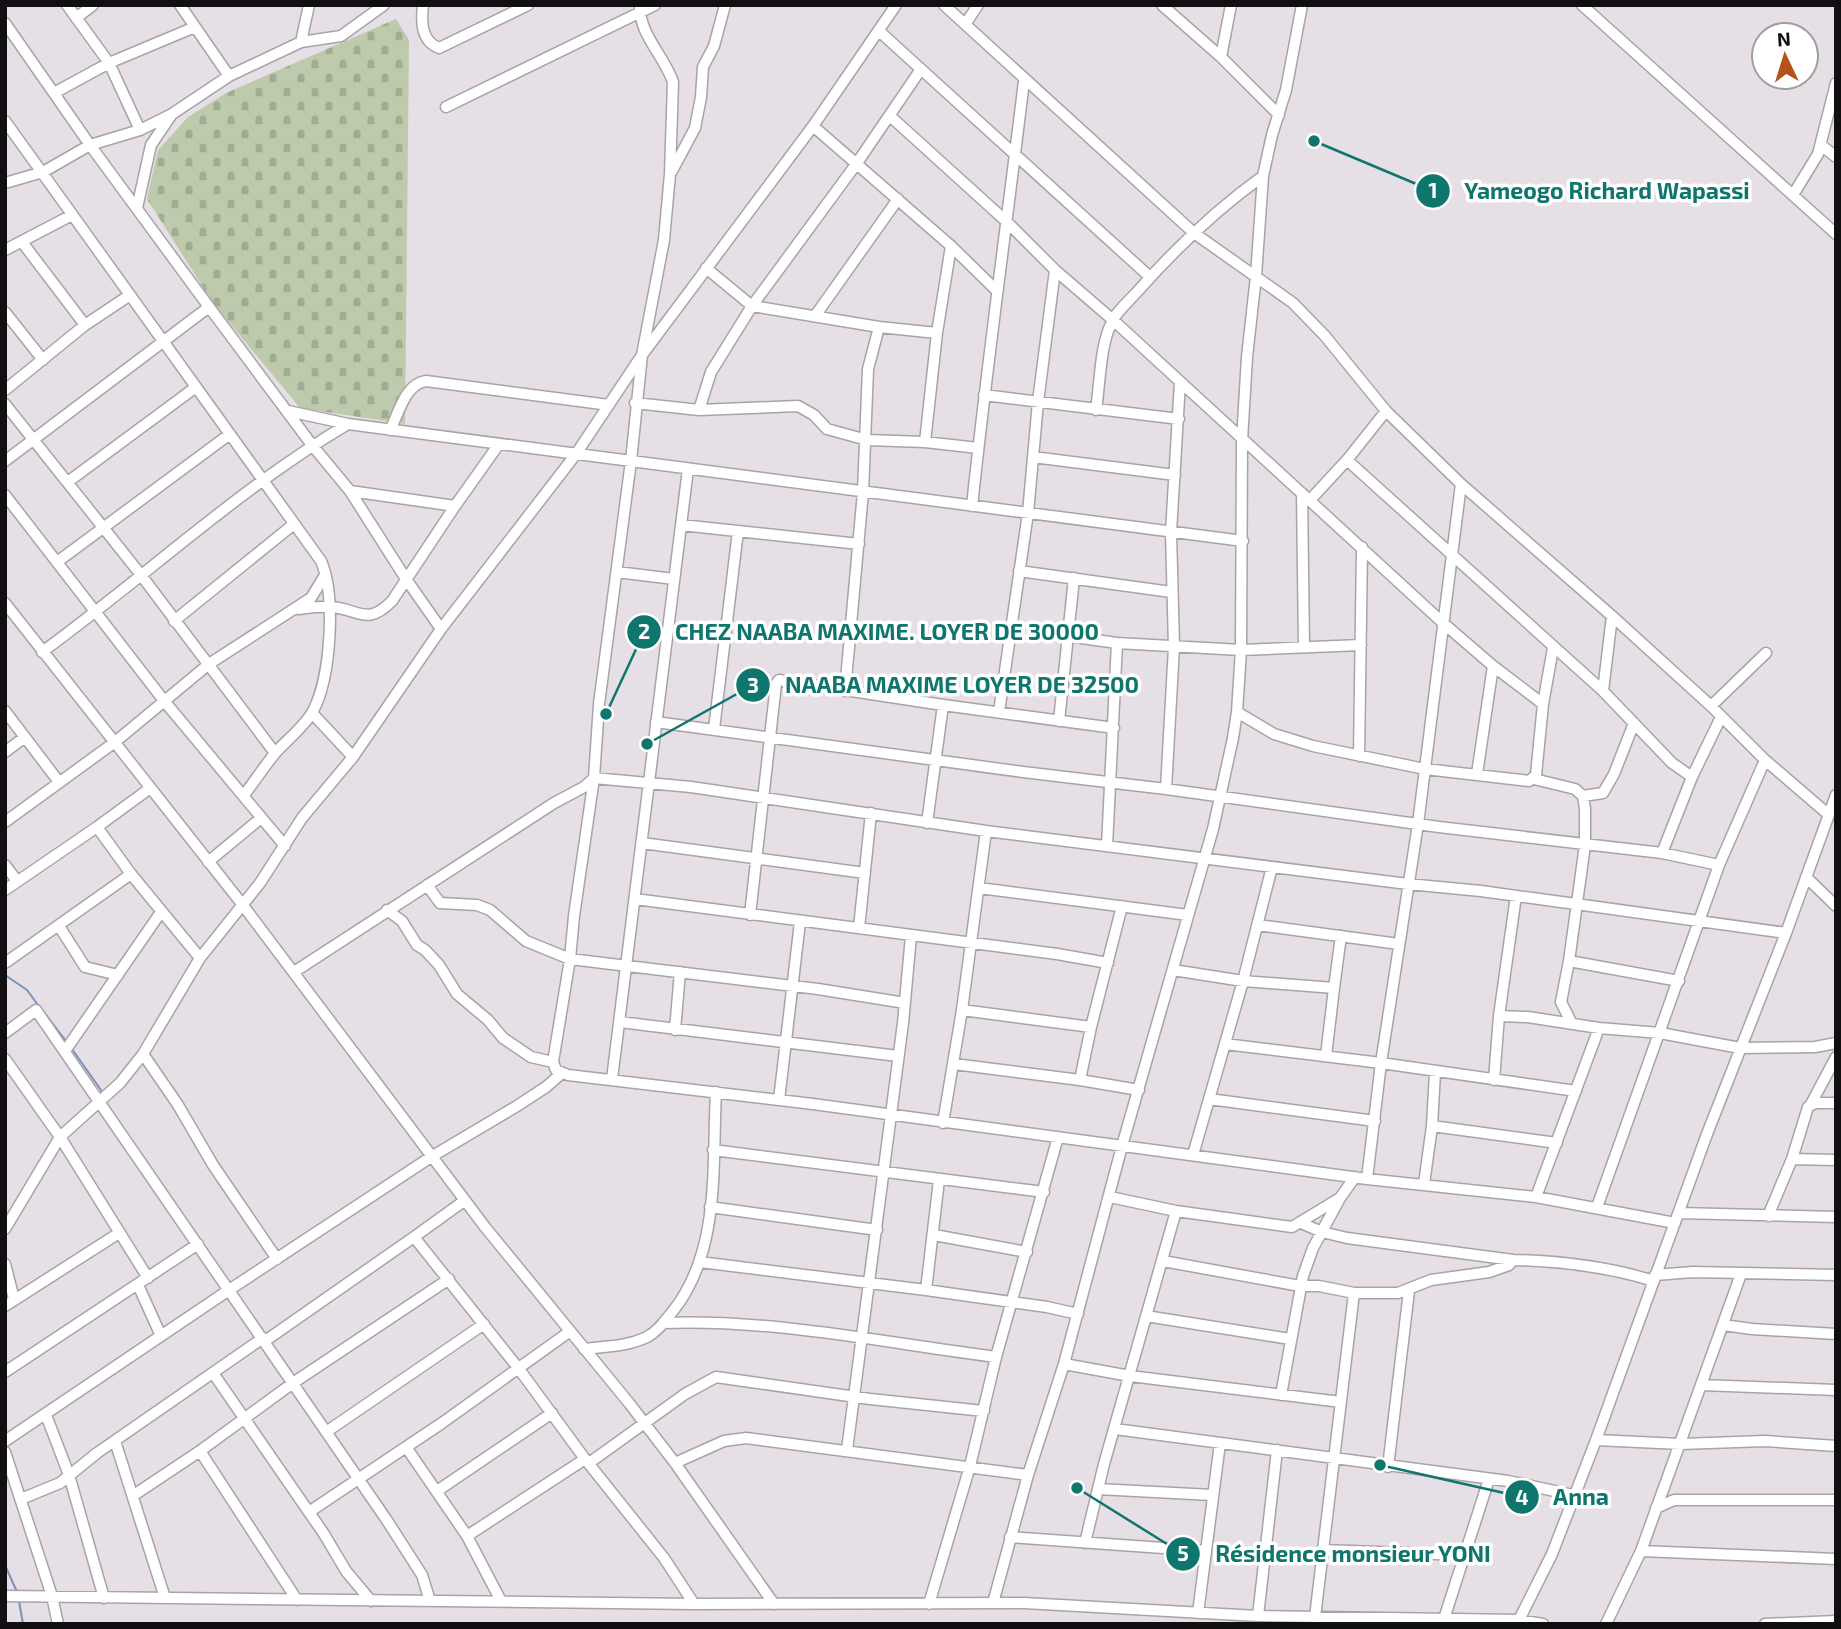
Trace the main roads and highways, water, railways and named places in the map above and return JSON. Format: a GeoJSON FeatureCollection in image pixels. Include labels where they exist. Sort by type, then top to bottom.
{"type":"FeatureCollection","features":[{"type":"Feature","properties":{"kind":"waterway"},"geometry":{"type":"LineString","coordinates":[[5,975],[27,990],[38,1005]]}},
{"type":"Feature","properties":{"kind":"waterway"},"geometry":{"type":"LineString","coordinates":[[46,1015],[66,1041]]}},
{"type":"Feature","properties":{"kind":"waterway"},"geometry":{"type":"LineString","coordinates":[[72,1049],[103,1093]]}},
{"type":"Feature","properties":{"kind":"waterway"},"geometry":{"type":"LineString","coordinates":[[5,1565],[17,1592]]}},
{"type":"Feature","properties":{"kind":"waterway"},"geometry":{"type":"LineString","coordinates":[[19,1601],[23,1624]]}},
{"type":"Feature","properties":{"kind":"place","name":"Yameogo Richard Wapassi"},"geometry":{"type":"Point","coordinates":[1314,141]}},
{"type":"Feature","properties":{"kind":"place","name":"CHEZ NAABA MAXIME. LOYER DE 30000"},"geometry":{"type":"Point","coordinates":[606,714]}},
{"type":"Feature","properties":{"kind":"place","name":"NAABA MAXIME LOYER DE 32500"},"geometry":{"type":"Point","coordinates":[647,744]}},
{"type":"Feature","properties":{"kind":"place","name":"Anna"},"geometry":{"type":"Point","coordinates":[1380,1465]}},
{"type":"Feature","properties":{"kind":"place","name":"Résidence monsieur YONI"},"geometry":{"type":"Point","coordinates":[1077,1488]}}]}
